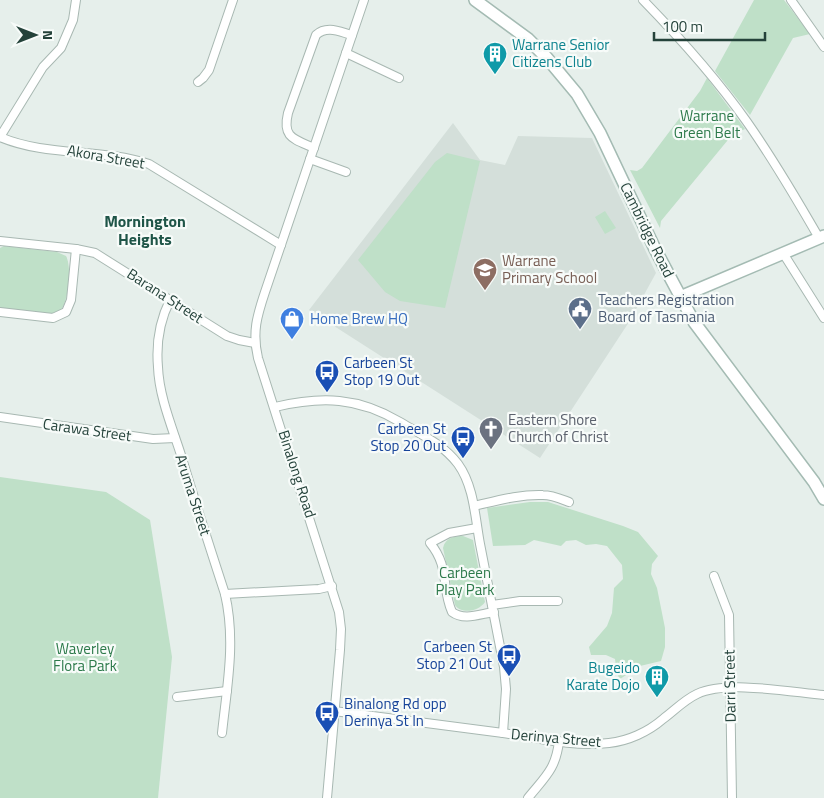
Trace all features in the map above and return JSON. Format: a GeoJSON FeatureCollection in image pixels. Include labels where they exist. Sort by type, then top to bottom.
{"type":"FeatureCollection","features":[{"type":"Feature","properties":{"kind":"main road","name":"Cambridge Road"},"geometry":{"type":"LineString","coordinates":[[478,1],[528,39],[563,76],[588,110],[680,297],[706,339],[814,482],[824,499]]}},
{"type":"Feature","properties":{"kind":"main road"},"geometry":{"type":"LineString","coordinates":[[680,297],[822,237]]}},
{"type":"Feature","properties":{"kind":"street"},"geometry":{"type":"LineString","coordinates":[[0,137],[43,67],[61,48],[73,20],[76,0]]}},
{"type":"Feature","properties":{"kind":"street"},"geometry":{"type":"LineString","coordinates":[[198,82],[209,70],[234,0]]}},
{"type":"Feature","properties":{"kind":"street","name":"Binalong Road"},"geometry":{"type":"LineString","coordinates":[[327,798],[341,629],[339,612],[255,343],[257,319],[364,0]]}},
{"type":"Feature","properties":{"kind":"street"},"geometry":{"type":"LineString","coordinates":[[643,0],[713,77],[746,121],[822,237]]}},
{"type":"Feature","properties":{"kind":"street"},"geometry":{"type":"LineString","coordinates":[[791,0],[824,47]]}},
{"type":"Feature","properties":{"kind":"street"},"geometry":{"type":"LineString","coordinates":[[314,148],[288,134],[286,126],[288,113],[316,35],[321,30],[327,29],[352,35]]}},
{"type":"Feature","properties":{"kind":"street"},"geometry":{"type":"LineString","coordinates":[[346,53],[399,78]]}},
{"type":"Feature","properties":{"kind":"street","name":"Akora Street"},"geometry":{"type":"LineString","coordinates":[[0,137],[24,146],[125,157],[150,164],[281,245]]}},
{"type":"Feature","properties":{"kind":"street"},"geometry":{"type":"LineString","coordinates":[[310,159],[346,172]]}},
{"type":"Feature","properties":{"kind":"street","name":"Barana Street"},"geometry":{"type":"LineString","coordinates":[[0,241],[76,249],[101,255],[227,336],[255,343]]}},
{"type":"Feature","properties":{"kind":"street"},"geometry":{"type":"LineString","coordinates":[[0,312],[53,318],[66,312],[71,300],[76,249]]}},
{"type":"Feature","properties":{"kind":"street"},"geometry":{"type":"LineString","coordinates":[[783,253],[824,318]]}},
{"type":"Feature","properties":{"kind":"street","name":"Aruma Street"},"geometry":{"type":"LineString","coordinates":[[170,300],[164,311],[160,327],[158,367],[161,388],[225,594],[232,634],[222,733]]}},
{"type":"Feature","properties":{"kind":"street"},"geometry":{"type":"LineString","coordinates":[[275,407],[296,403],[336,401],[361,404],[383,412],[428,438],[446,451],[457,464],[466,478],[474,506],[506,678],[503,733]]}},
{"type":"Feature","properties":{"kind":"street","name":"Carawa Street"},"geometry":{"type":"LineString","coordinates":[[0,417],[153,439],[175,438]]}},
{"type":"Feature","properties":{"kind":"street"},"geometry":{"type":"LineString","coordinates":[[474,506],[544,494],[566,501],[565,491]]}},
{"type":"Feature","properties":{"kind":"street"},"geometry":{"type":"LineString","coordinates":[[477,528],[450,533],[430,543],[442,562],[452,612],[457,616],[466,617],[520,601],[558,601]]}},
{"type":"Feature","properties":{"kind":"street","name":"Darri Street"},"geometry":{"type":"LineString","coordinates":[[714,576],[729,615],[732,798]]}},
{"type":"Feature","properties":{"kind":"street"},"geometry":{"type":"LineString","coordinates":[[225,594],[320,589],[332,586]]}},
{"type":"Feature","properties":{"kind":"street","name":"Derinya Street"},"geometry":{"type":"LineString","coordinates":[[334,711],[559,741],[598,744],[626,739],[655,726],[695,695],[710,690],[730,688],[824,695]]}},
{"type":"Feature","properties":{"kind":"street"},"geometry":{"type":"LineString","coordinates":[[177,697],[227,692]]}},
{"type":"Feature","properties":{"kind":"street"},"geometry":{"type":"LineString","coordinates":[[528,798],[553,766],[558,752],[559,741]]}},
{"type":"Feature","properties":{"kind":"shaded area","name":"Warrane Primary School"},"geometry":{"type":"Polygon","coordinates":[[[453,123],[480,160],[505,165],[518,136],[592,138],[656,273],[629,322],[540,458],[309,310],[453,123]]]}},
{"type":"Feature","properties":{"kind":"green space","name":"Warrane Green Belt"},"geometry":{"type":"Polygon","coordinates":[[[754,0],[784,0],[810,34],[793,38],[750,115],[715,71],[754,0]]]}},
{"type":"Feature","properties":{"kind":"green space","name":"Warrane Green Belt"},"geometry":{"type":"Polygon","coordinates":[[[707,78],[745,129],[732,135],[661,221],[660,228],[630,170],[637,171],[642,168],[700,91],[707,78]]]}},
{"type":"Feature","properties":{"kind":"green space"},"geometry":{"type":"Polygon","coordinates":[[[447,153],[480,161],[445,308],[400,301],[385,292],[358,260],[435,162],[447,153]]]}},
{"type":"Feature","properties":{"kind":"green space"},"geometry":{"type":"Polygon","coordinates":[[[605,211],[616,228],[605,234],[595,217],[605,211]]]}},
{"type":"Feature","properties":{"kind":"green space"},"geometry":{"type":"Polygon","coordinates":[[[4,246],[57,252],[66,256],[69,268],[69,284],[66,300],[60,311],[49,314],[0,308],[0,248],[4,246]]]}},
{"type":"Feature","properties":{"kind":"green space","name":"Waverley Flora Park"},"geometry":{"type":"Polygon","coordinates":[[[0,477],[106,492],[150,520],[172,657],[158,798],[0,798],[0,477]]]}},
{"type":"Feature","properties":{"kind":"green space"},"geometry":{"type":"Polygon","coordinates":[[[530,502],[548,502],[638,532],[658,556],[652,564],[651,574],[657,588],[665,628],[665,647],[661,661],[640,666],[620,679],[617,674],[615,659],[606,655],[591,655],[589,647],[607,626],[612,613],[614,588],[623,579],[622,565],[607,546],[586,545],[576,540],[566,541],[561,546],[534,540],[525,545],[493,546],[487,508],[530,502]]]}},
{"type":"Feature","properties":{"kind":"green space","name":"Carbeen Play Park"},"geometry":{"type":"Polygon","coordinates":[[[463,536],[473,540],[485,602],[479,608],[470,611],[462,610],[455,605],[443,548],[450,538],[463,536]]]}},
{"type":"Feature","properties":{"kind":"place","name":"Warrane Senior Citizens Club"},"geometry":{"type":"Point","coordinates":[495,75]}},
{"type":"Feature","properties":{"kind":"place","name":"Warrane Primary School"},"geometry":{"type":"Point","coordinates":[485,291]}},
{"type":"Feature","properties":{"kind":"place","name":"Teachers Registration Board of Tasmania"},"geometry":{"type":"Point","coordinates":[580,330]}},
{"type":"Feature","properties":{"kind":"place","name":"Home Brew HQ"},"geometry":{"type":"Point","coordinates":[292,340]}},
{"type":"Feature","properties":{"kind":"place","name":"Carbeen St Stop 19 Out"},"geometry":{"type":"Point","coordinates":[327,393]}},
{"type":"Feature","properties":{"kind":"place","name":"Eastern Shore Church of Christ"},"geometry":{"type":"Point","coordinates":[491,450]}},
{"type":"Feature","properties":{"kind":"place","name":"Carbeen St Stop 20 Out"},"geometry":{"type":"Point","coordinates":[463,459]}},
{"type":"Feature","properties":{"kind":"place","name":"Carbeen St Stop 21 Out"},"geometry":{"type":"Point","coordinates":[509,677]}},
{"type":"Feature","properties":{"kind":"place","name":"Bugeido Karate Dojo"},"geometry":{"type":"Point","coordinates":[657,698]}},
{"type":"Feature","properties":{"kind":"place","name":"Binalong Rd opp Derinya St In"},"geometry":{"type":"Point","coordinates":[327,734]}},
{"type":"Feature","properties":{"kind":"district","name":"Mornington Heights"},"geometry":{"type":"Point","coordinates":[145,230]}}]}
